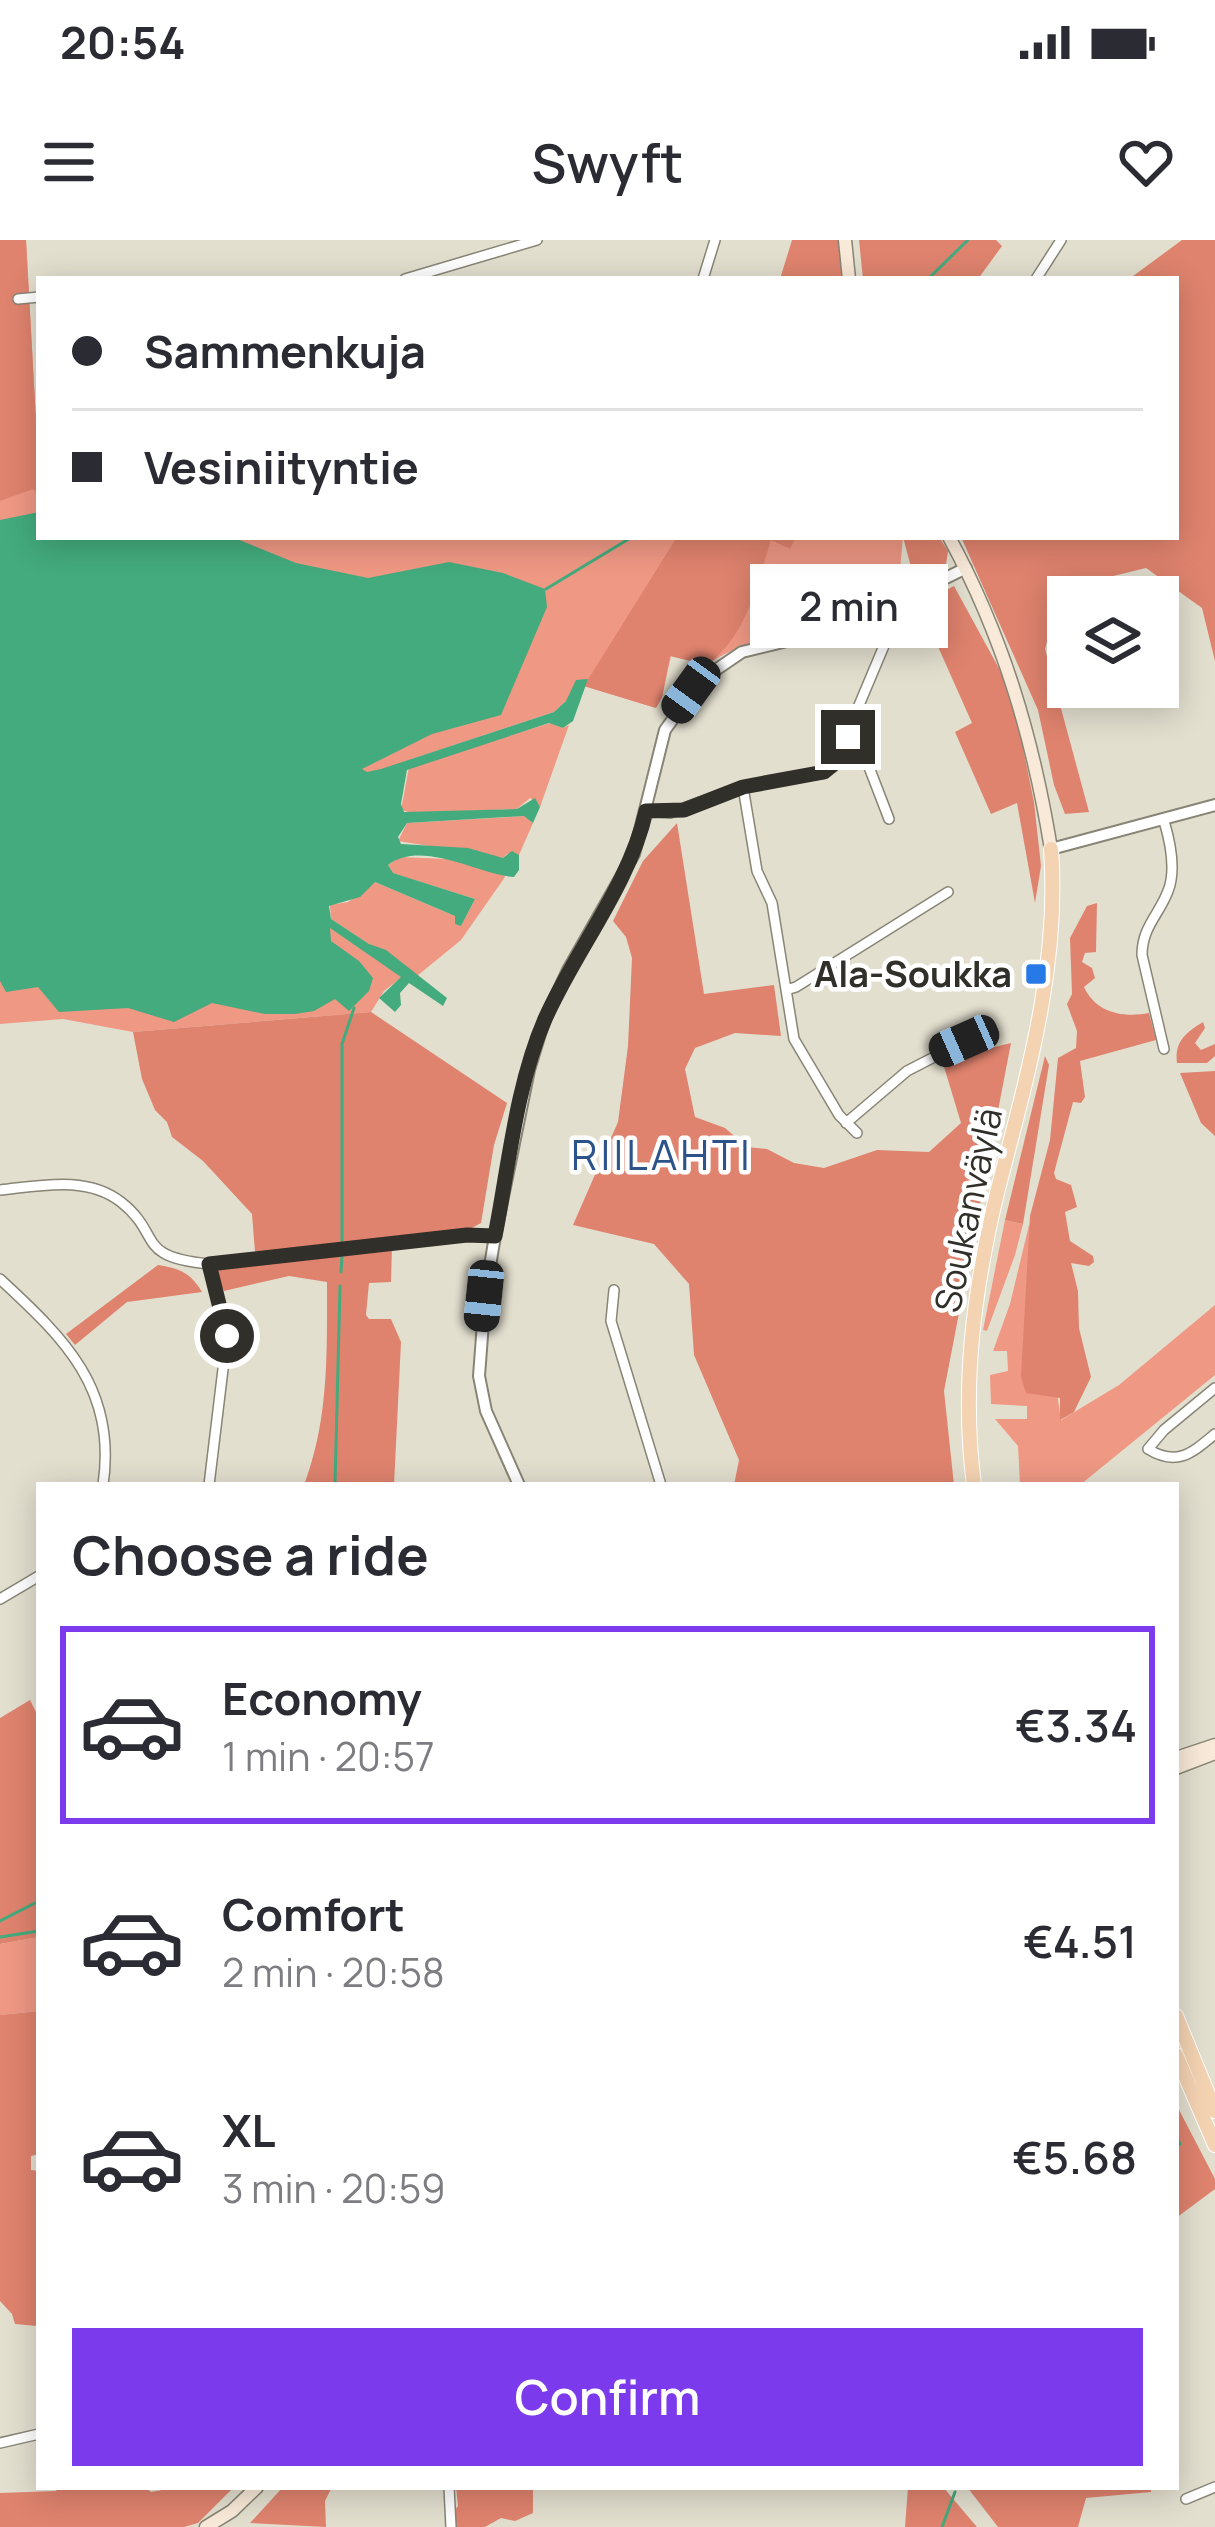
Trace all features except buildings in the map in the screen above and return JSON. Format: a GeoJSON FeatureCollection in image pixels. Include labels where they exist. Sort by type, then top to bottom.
{"type":"FeatureCollection","features":[{"type":"Feature","properties":{"kind":"main road"},"geometry":{"type":"LineString","coordinates":[[845,240],[849,276]]}},
{"type":"Feature","properties":{"kind":"main road","name":"Soukanväylä"},"geometry":{"type":"LineString","coordinates":[[951,540],[1013,677],[1030,736],[1051,849],[1053,904],[1036,1039],[997,1195],[974,1318],[968,1412],[974,1482]]}},
{"type":"Feature","properties":{"kind":"main road"},"geometry":{"type":"LineString","coordinates":[[1181,1757],[1215,1749]]}},
{"type":"Feature","properties":{"kind":"main road"},"geometry":{"type":"LineString","coordinates":[[1179,2023],[1215,2111]]}},
{"type":"Feature","properties":{"kind":"main road"},"geometry":{"type":"LineString","coordinates":[[1179,2062],[1215,2145]]}},
{"type":"Feature","properties":{"kind":"main road"},"geometry":{"type":"LineString","coordinates":[[206,2527],[253,2490]]}},
{"type":"Feature","properties":{"kind":"street"},"geometry":{"type":"LineString","coordinates":[[415,276],[537,240]]}},
{"type":"Feature","properties":{"kind":"street"},"geometry":{"type":"LineString","coordinates":[[704,276],[715,240]]}},
{"type":"Feature","properties":{"kind":"street"},"geometry":{"type":"LineString","coordinates":[[1038,276],[1061,240]]}},
{"type":"Feature","properties":{"kind":"street"},"geometry":{"type":"LineString","coordinates":[[18,299],[36,297]]}},
{"type":"Feature","properties":{"kind":"street"},"geometry":{"type":"LineString","coordinates":[[518,1482],[486,1412],[479,1376],[484,1296],[495,1236],[543,1024],[634,854],[665,730],[704,677],[742,652],[849,626],[966,568]]}},
{"type":"Feature","properties":{"kind":"street"},"geometry":{"type":"LineString","coordinates":[[646,811],[684,810],[743,787],[824,772],[839,759],[886,641]]}},
{"type":"Feature","properties":{"kind":"street"},"geometry":{"type":"LineString","coordinates":[[848,737],[862,749],[889,819]]}},
{"type":"Feature","properties":{"kind":"street"},"geometry":{"type":"LineString","coordinates":[[743,787],[757,871],[772,903],[794,1039],[857,1133]]}},
{"type":"Feature","properties":{"kind":"street"},"geometry":{"type":"LineString","coordinates":[[1051,849],[1215,805]]}},
{"type":"Feature","properties":{"kind":"street"},"geometry":{"type":"LineString","coordinates":[[1164,821],[1168,892],[1142,939],[1143,968],[1164,1049]]}},
{"type":"Feature","properties":{"kind":"street"},"geometry":{"type":"LineString","coordinates":[[786,990],[948,892]]}},
{"type":"Feature","properties":{"kind":"street"},"geometry":{"type":"LineString","coordinates":[[846,1123],[907,1071],[975,1036]]}},
{"type":"Feature","properties":{"kind":"street"},"geometry":{"type":"LineString","coordinates":[[0,1190],[60,1184],[99,1190],[124,1204],[162,1254],[209,1264],[467,1235],[495,1236]]}},
{"type":"Feature","properties":{"kind":"street"},"geometry":{"type":"LineString","coordinates":[[209,1264],[227,1336],[209,1482]]}},
{"type":"Feature","properties":{"kind":"street"},"geometry":{"type":"LineString","coordinates":[[0,1279],[55,1330],[80,1362],[101,1411],[107,1446],[104,1482]]}},
{"type":"Feature","properties":{"kind":"street"},"geometry":{"type":"LineString","coordinates":[[614,1290],[611,1321],[660,1482]]}},
{"type":"Feature","properties":{"kind":"street"},"geometry":{"type":"LineString","coordinates":[[1215,1388],[1148,1449],[1161,1458],[1184,1458],[1215,1434]]}},
{"type":"Feature","properties":{"kind":"street"},"geometry":{"type":"LineString","coordinates":[[0,1598],[36,1578]]}},
{"type":"Feature","properties":{"kind":"street"},"geometry":{"type":"LineString","coordinates":[[0,2443],[36,2435]]}},
{"type":"Feature","properties":{"kind":"street"},"geometry":{"type":"LineString","coordinates":[[1186,2499],[1215,2487]]}},
{"type":"Feature","properties":{"kind":"street"},"geometry":{"type":"LineString","coordinates":[[436,2527],[450,2522],[449,2490]]}},
{"type":"Feature","properties":{"kind":"shaded area"},"geometry":{"type":"Polygon","coordinates":[[[0,240],[26,240],[36,421],[36,540],[903,540],[898,592],[878,601],[879,606],[835,623],[746,645],[707,665],[671,656],[656,708],[584,686],[576,707],[566,701],[554,712],[400,763],[397,769],[0,843],[0,240]]]}},
{"type":"Feature","properties":{"kind":"shaded area"},"geometry":{"type":"Polygon","coordinates":[[[0,240],[26,240],[36,492],[33,489],[0,501],[0,240]]]}},
{"type":"Feature","properties":{"kind":"shaded area"},"geometry":{"type":"Polygon","coordinates":[[[792,240],[839,240],[843,276],[781,276],[792,240]]]}},
{"type":"Feature","properties":{"kind":"shaded area"},"geometry":{"type":"Polygon","coordinates":[[[859,240],[996,240],[1002,246],[980,276],[863,276],[859,240]]]}},
{"type":"Feature","properties":{"kind":"shaded area"},"geometry":{"type":"Polygon","coordinates":[[[1182,240],[1215,240],[1215,661],[1202,608],[1179,592],[1179,576],[1157,576],[1146,568],[1113,576],[1047,576],[1047,708],[1061,708],[1089,812],[1065,814],[1038,710],[962,540],[1179,540],[1179,276],[1133,276],[1182,240]]]}},
{"type":"Feature","properties":{"kind":"shaded area"},"geometry":{"type":"Polygon","coordinates":[[[36,513],[36,540],[239,540],[296,563],[368,578],[449,562],[503,573],[545,589],[547,607],[501,715],[432,734],[362,769],[381,769],[554,712],[566,701],[576,680],[588,679],[573,721],[563,728],[549,723],[407,770],[404,812],[517,809],[535,798],[540,807],[533,823],[524,816],[407,823],[398,837],[401,844],[468,848],[503,858],[512,851],[519,855],[514,877],[434,857],[402,858],[388,865],[393,873],[475,899],[461,926],[455,924],[455,916],[375,882],[360,897],[329,906],[331,919],[386,950],[447,998],[443,1006],[409,983],[400,993],[401,1005],[395,1012],[379,998],[401,977],[330,928],[331,941],[373,978],[369,991],[349,1011],[335,999],[314,1011],[295,1014],[265,1014],[212,1003],[174,1022],[128,1008],[59,1012],[38,987],[6,992],[0,981],[0,520],[36,513]]]}},
{"type":"Feature","properties":{"kind":"shaded area"},"geometry":{"type":"Polygon","coordinates":[[[675,540],[771,540],[749,608],[732,639],[707,665],[670,656],[656,708],[584,686],[675,540]]]}},
{"type":"Feature","properties":{"kind":"shaded area"},"geometry":{"type":"Polygon","coordinates":[[[771,540],[794,540],[790,549],[771,540]]]}},
{"type":"Feature","properties":{"kind":"shaded area"},"geometry":{"type":"Polygon","coordinates":[[[904,540],[941,540],[948,551],[945,571],[915,582],[904,540]]]}},
{"type":"Feature","properties":{"kind":"shaded area"},"geometry":{"type":"Polygon","coordinates":[[[954,586],[1001,672],[1020,733],[1041,866],[1035,903],[1017,803],[991,814],[955,732],[972,723],[919,604],[954,586]]]}},
{"type":"Feature","properties":{"kind":"shaded area"},"geometry":{"type":"Polygon","coordinates":[[[550,723],[563,728],[569,725],[540,807],[530,798],[517,809],[401,810],[409,767],[550,723]]]}},
{"type":"Feature","properties":{"kind":"shaded area"},"geometry":{"type":"Polygon","coordinates":[[[525,816],[533,823],[519,855],[503,858],[398,841],[407,823],[525,816]]]}},
{"type":"Feature","properties":{"kind":"shaded area"},"geometry":{"type":"Polygon","coordinates":[[[677,823],[704,994],[774,985],[781,1036],[735,1033],[695,1048],[685,1069],[695,1117],[725,1128],[747,1147],[824,1168],[877,1150],[929,1152],[961,1123],[942,1060],[1011,1043],[944,1391],[954,1482],[735,1482],[739,1460],[694,1355],[689,1284],[654,1244],[573,1225],[618,1122],[632,958],[626,937],[613,921],[643,861],[677,823]]]}},
{"type":"Feature","properties":{"kind":"shaded area"},"geometry":{"type":"Polygon","coordinates":[[[400,857],[448,859],[502,870],[505,877],[461,940],[417,976],[331,919],[330,905],[348,902],[375,882],[455,916],[461,926],[475,899],[392,873],[388,865],[400,857]]]}},
{"type":"Feature","properties":{"kind":"shaded area"},"geometry":{"type":"Polygon","coordinates":[[[284,896],[402,977],[384,991],[371,1012],[133,1032],[63,1019],[0,1024],[0,954],[284,896]]]}},
{"type":"Feature","properties":{"kind":"shaded area"},"geometry":{"type":"Polygon","coordinates":[[[1097,903],[1096,952],[1085,953],[1082,962],[1092,968],[1095,978],[1084,987],[1111,1012],[1149,1013],[1156,1040],[1080,1061],[1085,1097],[1081,1103],[1073,1102],[1054,1173],[1056,1179],[1071,1185],[1077,1207],[1065,1212],[1070,1241],[1093,1256],[1089,1266],[1071,1263],[1091,1377],[1074,1412],[1060,1420],[1060,1398],[1026,1393],[1021,1377],[1030,1216],[1050,1140],[1058,1058],[1076,1048],[1077,1031],[1067,1004],[1072,994],[1070,938],[1087,906],[1097,903]]]}},
{"type":"Feature","properties":{"kind":"shaded area"},"geometry":{"type":"Polygon","coordinates":[[[371,1012],[507,1103],[494,1145],[481,1223],[470,1229],[255,1252],[252,1214],[203,1161],[172,1137],[167,1122],[155,1110],[142,1079],[133,1032],[371,1012]]]}},
{"type":"Feature","properties":{"kind":"shaded area"},"geometry":{"type":"Polygon","coordinates":[[[1203,1022],[1205,1028],[1195,1043],[1201,1050],[1215,1044],[1215,1056],[1207,1063],[1177,1063],[1180,1043],[1203,1022]]]}},
{"type":"Feature","properties":{"kind":"shaded area"},"geometry":{"type":"Polygon","coordinates":[[[1045,1056],[1049,1065],[1023,1224],[1005,1220],[1045,1056]]]}},
{"type":"Feature","properties":{"kind":"shaded area"},"geometry":{"type":"Polygon","coordinates":[[[1215,1071],[1215,1136],[1201,1123],[1180,1073],[1215,1071]]]}},
{"type":"Feature","properties":{"kind":"shaded area"},"geometry":{"type":"Polygon","coordinates":[[[1005,1220],[1023,1224],[987,1331],[983,1330],[1005,1220]]]}},
{"type":"Feature","properties":{"kind":"shaded area"},"geometry":{"type":"Polygon","coordinates":[[[1029,1225],[1061,1420],[1119,1385],[1215,1305],[1215,1375],[1084,1482],[1020,1482],[1018,1446],[995,1419],[1027,1419],[1027,1406],[991,1404],[990,1375],[1008,1371],[1007,1351],[993,1351],[1029,1225]]]}},
{"type":"Feature","properties":{"kind":"shaded area"},"geometry":{"type":"Polygon","coordinates":[[[392,1247],[391,1282],[369,1283],[366,1315],[391,1319],[401,1342],[394,1482],[305,1482],[322,1410],[327,1282],[289,1276],[224,1291],[213,1268],[392,1247]]]}},
{"type":"Feature","properties":{"kind":"shaded area"},"geometry":{"type":"Polygon","coordinates":[[[158,1265],[184,1272],[202,1292],[127,1302],[75,1345],[66,1334],[158,1265]]]}},
{"type":"Feature","properties":{"kind":"shaded area"},"geometry":{"type":"Polygon","coordinates":[[[30,1700],[36,1712],[36,1938],[0,1944],[0,1718],[30,1700]]]}},
{"type":"Feature","properties":{"kind":"shaded area"},"geometry":{"type":"Polygon","coordinates":[[[36,1938],[36,2011],[0,2015],[0,1944],[36,1938]]]}},
{"type":"Feature","properties":{"kind":"shaded area"},"geometry":{"type":"Polygon","coordinates":[[[36,2011],[36,2155],[31,2156],[31,2170],[36,2171],[36,2326],[15,2324],[0,2301],[0,2015],[36,2011]]]}},
{"type":"Feature","properties":{"kind":"shaded area"},"geometry":{"type":"Polygon","coordinates":[[[1179,2110],[1215,2179],[1215,2189],[1179,2216],[1179,2110]]]}},
{"type":"Feature","properties":{"kind":"shaded area"},"geometry":{"type":"Polygon","coordinates":[[[231,2490],[198,2523],[184,2527],[0,2527],[0,2493],[231,2490]]]}},
{"type":"Feature","properties":{"kind":"shaded area"},"geometry":{"type":"Polygon","coordinates":[[[280,2490],[330,2490],[325,2501],[326,2527],[250,2523],[280,2490]]]}},
{"type":"Feature","properties":{"kind":"shaded area"},"geometry":{"type":"Polygon","coordinates":[[[456,2490],[533,2490],[533,2513],[515,2521],[501,2518],[485,2527],[457,2527],[454,2511],[456,2490]]]}},
{"type":"Feature","properties":{"kind":"shaded area"},"geometry":{"type":"Polygon","coordinates":[[[908,2490],[946,2490],[977,2527],[905,2527],[908,2490]]]}},
{"type":"Feature","properties":{"kind":"shaded area"},"geometry":{"type":"Polygon","coordinates":[[[969,2490],[1151,2490],[1086,2498],[1078,2527],[998,2527],[969,2490]]]}},
{"type":"Feature","properties":{"kind":"waterway"},"geometry":{"type":"LineString","coordinates":[[931,276],[968,240]]}},
{"type":"Feature","properties":{"kind":"waterway"},"geometry":{"type":"LineString","coordinates":[[546,589],[627,540]]}},
{"type":"Feature","properties":{"kind":"waterway"},"geometry":{"type":"LineString","coordinates":[[342,1241],[342,1044],[354,1008]]}},
{"type":"Feature","properties":{"kind":"waterway"},"geometry":{"type":"LineString","coordinates":[[341,1272],[342,1255]]}},
{"type":"Feature","properties":{"kind":"waterway"},"geometry":{"type":"LineString","coordinates":[[335,1482],[340,1286]]}},
{"type":"Feature","properties":{"kind":"waterway"},"geometry":{"type":"LineString","coordinates":[[0,1921],[36,1903]]}},
{"type":"Feature","properties":{"kind":"waterway"},"geometry":{"type":"LineString","coordinates":[[0,1937],[36,1931]]}},
{"type":"Feature","properties":{"kind":"waterway"},"geometry":{"type":"LineString","coordinates":[[942,2527],[955,2492]]}},
{"type":"Feature","properties":{"kind":"place","name":"Ala-Soukka"},"geometry":{"type":"Point","coordinates":[1036,974]}},
{"type":"Feature","properties":{"kind":"district","name":"RIILAHTI"},"geometry":{"type":"Point","coordinates":[662,1155]}},
{"type":"Feature","properties":{"kind":"route"},"geometry":{"type":"LineString","coordinates":[[227,1336],[209,1264],[467,1235],[495,1236],[543,1024],[634,854],[646,811],[684,810],[743,787],[824,772],[839,759],[848,737]]}}]}
